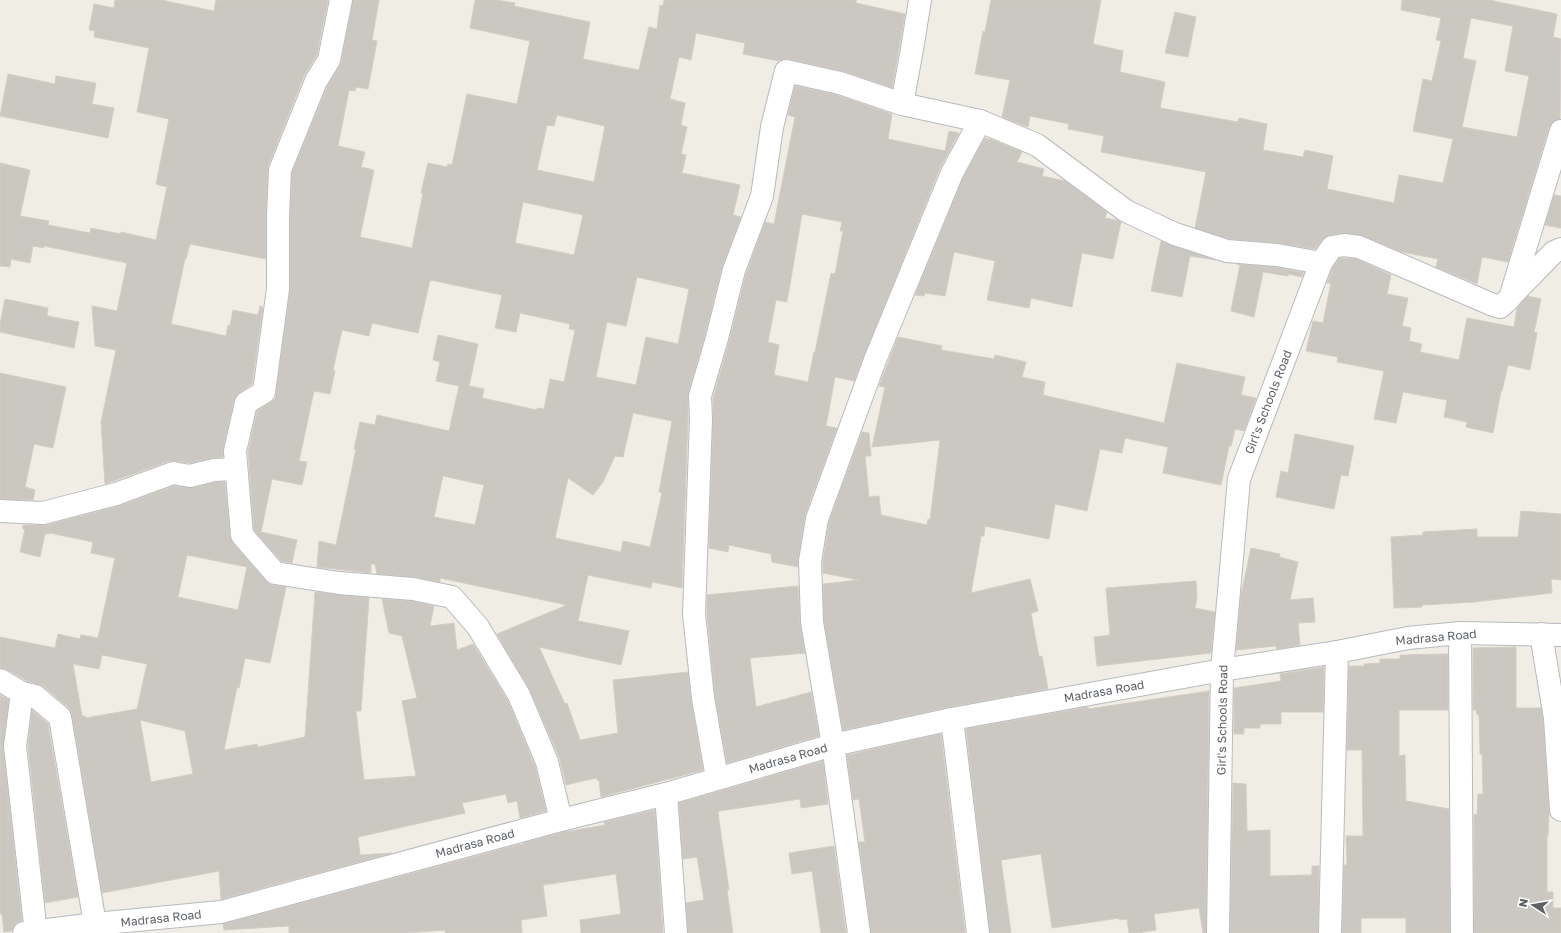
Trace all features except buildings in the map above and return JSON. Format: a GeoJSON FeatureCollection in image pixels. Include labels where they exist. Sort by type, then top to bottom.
{"type":"FeatureCollection","features":[{"type":"Feature","properties":{"kind":"street"},"geometry":{"type":"LineString","coordinates":[[341,0],[330,60],[316,81],[280,170],[278,216],[278,289],[264,392],[246,403],[235,451],[242,535],[275,573],[339,583],[413,589],[452,597],[478,627],[519,695],[547,762],[562,820]]}},
{"type":"Feature","properties":{"kind":"street"},"geometry":{"type":"LineString","coordinates":[[902,104],[920,0]]}},
{"type":"Feature","properties":{"kind":"street"},"geometry":{"type":"LineString","coordinates":[[717,778],[703,698],[694,614],[701,419],[700,396],[717,338],[734,270],[762,196],[772,127],[786,71],[840,83],[902,104],[980,121],[1037,145],[1126,211],[1175,234],[1227,251],[1277,255],[1321,263]]}},
{"type":"Feature","properties":{"kind":"street"},"geometry":{"type":"LineString","coordinates":[[859,933],[833,745],[812,622],[810,561],[817,519],[858,403],[952,173],[980,121]]}},
{"type":"Feature","properties":{"kind":"street"},"geometry":{"type":"LineString","coordinates":[[1510,298],[1561,131]]}},
{"type":"Feature","properties":{"kind":"street","name":"Girl's Schools Road"},"geometry":{"type":"LineString","coordinates":[[1218,933],[1222,670],[1239,479],[1321,263],[1332,247],[1344,245],[1359,247],[1493,305],[1500,307],[1510,298]]}},
{"type":"Feature","properties":{"kind":"street"},"geometry":{"type":"LineString","coordinates":[[1510,298],[1554,252],[1561,249]]}},
{"type":"Feature","properties":{"kind":"street"},"geometry":{"type":"LineString","coordinates":[[0,511],[43,513],[116,494],[172,473],[190,476],[214,470],[236,469]]}},
{"type":"Feature","properties":{"kind":"street"},"geometry":{"type":"LineString","coordinates":[[1460,633],[1462,933]]}},
{"type":"Feature","properties":{"kind":"street","name":"Madrasa Road"},"geometry":{"type":"LineString","coordinates":[[32,932],[107,926],[221,912],[562,820],[666,794],[833,745],[952,719],[1222,670],[1337,652],[1408,638],[1460,633],[1551,634]]}},
{"type":"Feature","properties":{"kind":"street"},"geometry":{"type":"LineString","coordinates":[[1551,634],[1561,810]]}},
{"type":"Feature","properties":{"kind":"street"},"geometry":{"type":"LineString","coordinates":[[1330,933],[1337,652]]}},
{"type":"Feature","properties":{"kind":"street"},"geometry":{"type":"LineString","coordinates":[[0,680],[22,693],[35,696],[60,717],[107,926]]}},
{"type":"Feature","properties":{"kind":"street"},"geometry":{"type":"LineString","coordinates":[[22,693],[15,746],[32,932]]}},
{"type":"Feature","properties":{"kind":"street"},"geometry":{"type":"LineString","coordinates":[[952,719],[978,933]]}},
{"type":"Feature","properties":{"kind":"street"},"geometry":{"type":"LineString","coordinates":[[666,794],[676,933]]}}]}
